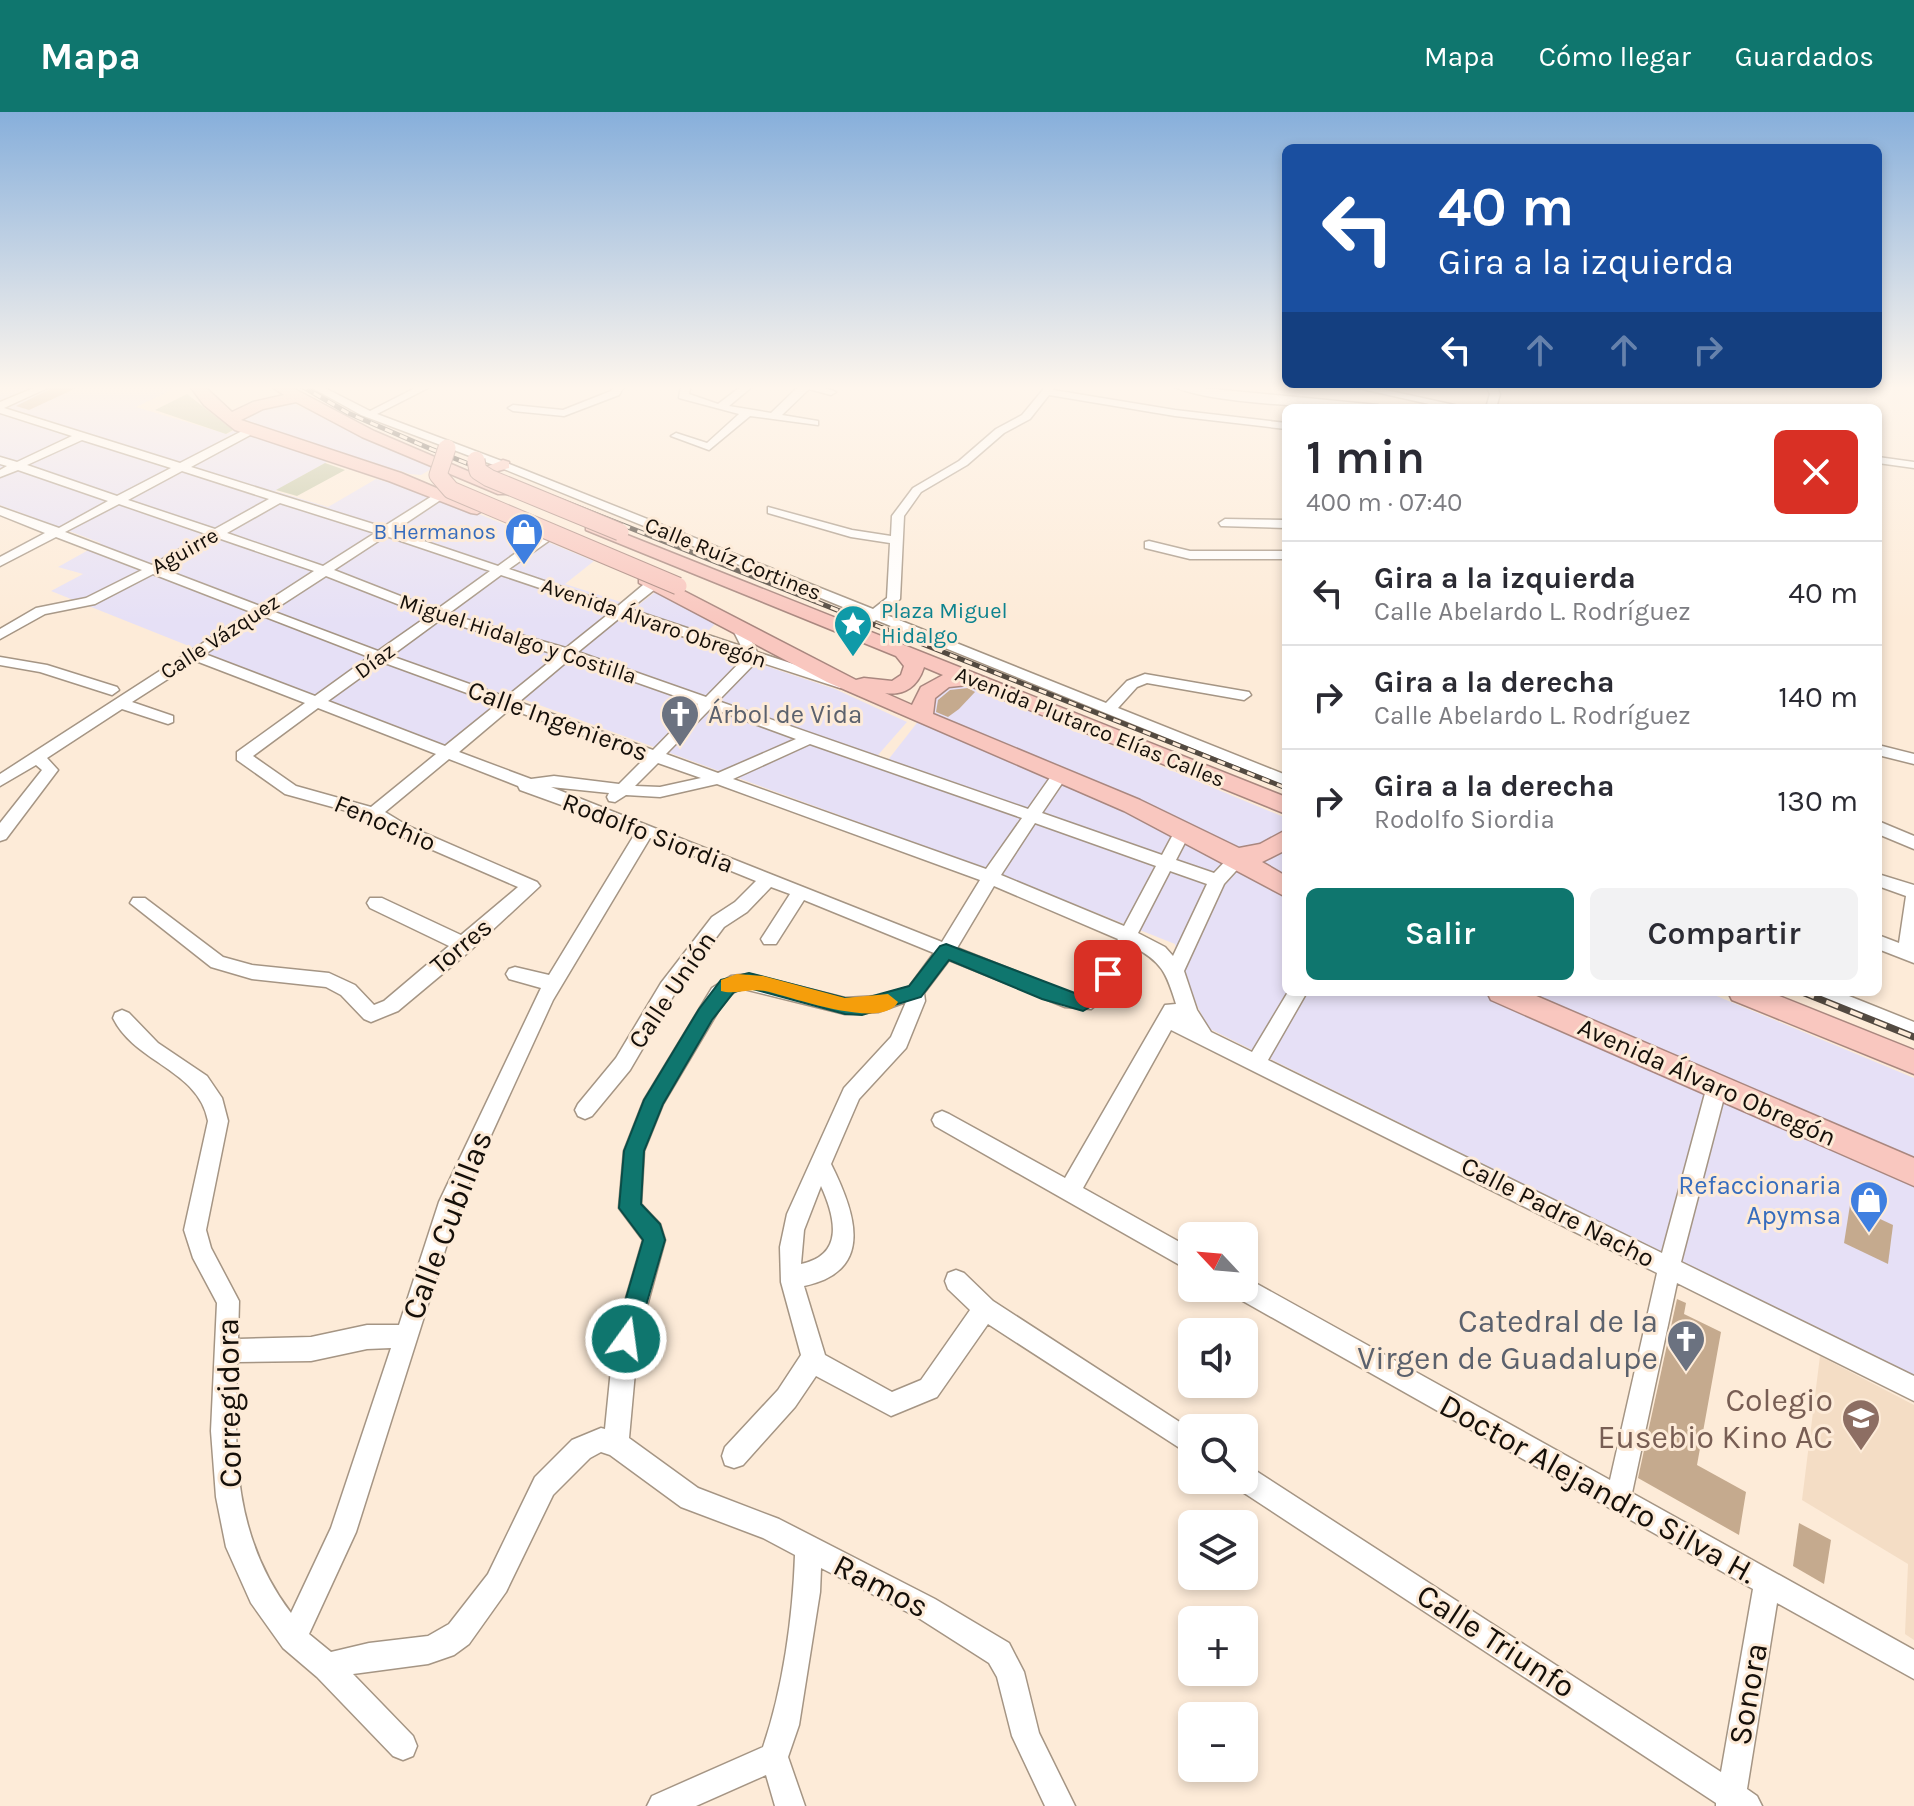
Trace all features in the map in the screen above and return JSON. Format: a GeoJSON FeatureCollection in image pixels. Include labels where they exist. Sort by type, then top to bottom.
{"type":"FeatureCollection","features":[{"type":"Feature","properties":{"kind":"highway"},"geometry":{"type":"LineString","coordinates":[[354,464],[422,487],[478,464]]}},
{"type":"Feature","properties":{"kind":"highway","name":"Avenida Plutarco Elías Calles"},"geometry":{"type":"LineString","coordinates":[[437,464],[444,467],[467,464]]}},
{"type":"Feature","properties":{"kind":"highway"},"geometry":{"type":"LineString","coordinates":[[456,464],[653,540],[681,553],[682,562]]}},
{"type":"Feature","properties":{"kind":"highway","name":"Avenida Plutarco Elías Calles"},"geometry":{"type":"LineString","coordinates":[[484,464],[503,490],[972,679],[1282,823]]}},
{"type":"Feature","properties":{"kind":"highway"},"geometry":{"type":"LineString","coordinates":[[487,464],[682,562]]}},
{"type":"Feature","properties":{"kind":"highway"},"geometry":{"type":"LineString","coordinates":[[395,477],[424,476],[444,467]]}},
{"type":"Feature","properties":{"kind":"highway"},"geometry":{"type":"LineString","coordinates":[[422,487],[444,467]]}},
{"type":"Feature","properties":{"kind":"highway"},"geometry":{"type":"LineString","coordinates":[[444,467],[475,508],[700,603]]}},
{"type":"Feature","properties":{"kind":"highway"},"geometry":{"type":"LineString","coordinates":[[444,467],[461,495],[678,586],[738,626],[862,691]]}},
{"type":"Feature","properties":{"kind":"highway"},"geometry":{"type":"LineString","coordinates":[[475,508],[482,498],[503,490]]}},
{"type":"Feature","properties":{"kind":"highway"},"geometry":{"type":"LineString","coordinates":[[776,647],[844,677],[883,688],[904,684],[914,671],[902,650]]}},
{"type":"Feature","properties":{"kind":"highway"},"geometry":{"type":"LineString","coordinates":[[922,717],[923,697],[933,685],[955,678],[972,679]]}},
{"type":"Feature","properties":{"kind":"highway","name":"Avenida Álvaro Obregón"},"geometry":{"type":"LineString","coordinates":[[862,691],[1184,829],[1239,857],[1282,885]]}},
{"type":"Feature","properties":{"kind":"highway"},"geometry":{"type":"LineString","coordinates":[[1239,857],[1267,852],[1282,825]]}},
{"type":"Feature","properties":{"kind":"highway","name":"Avenida Álvaro Obregón"},"geometry":{"type":"LineString","coordinates":[[1509,996],[1914,1172]]}},
{"type":"Feature","properties":{"kind":"highway"},"geometry":{"type":"LineString","coordinates":[[1751,996],[1914,1062]]}},
{"type":"Feature","properties":{"kind":"street","name":"Miguel Hidalgo y Costilla"},"geometry":{"type":"LineString","coordinates":[[11,464],[323,570],[437,615],[570,654],[1217,881]]}},
{"type":"Feature","properties":{"kind":"street"},"geometry":{"type":"LineString","coordinates":[[0,474],[21,464]]}},
{"type":"Feature","properties":{"kind":"street","name":"Avenida Álvaro Obregón"},"geometry":{"type":"LineString","coordinates":[[171,464],[862,691]]}},
{"type":"Feature","properties":{"kind":"street"},"geometry":{"type":"LineString","coordinates":[[0,562],[187,464]]}},
{"type":"Feature","properties":{"kind":"street","name":"Calle Ruíz Cortines"},"geometry":{"type":"LineString","coordinates":[[439,464],[444,467]]}},
{"type":"Feature","properties":{"kind":"street","name":"Calle Ruíz Cortines"},"geometry":{"type":"LineString","coordinates":[[488,464],[1282,779]]}},
{"type":"Feature","properties":{"kind":"street"},"geometry":{"type":"LineString","coordinates":[[855,631],[893,599],[898,516],[917,490],[961,464]]}},
{"type":"Feature","properties":{"kind":"street","name":"Calle Vázquez"},"geometry":{"type":"LineString","coordinates":[[0,781],[116,696],[194,655],[385,532],[444,467]]}},
{"type":"Feature","properties":{"kind":"street","name":"Aguirre"},"geometry":{"type":"LineString","coordinates":[[0,635],[41,611],[90,601],[278,499]]}},
{"type":"Feature","properties":{"kind":"street"},"geometry":{"type":"LineString","coordinates":[[772,510],[851,533],[895,540]]}},
{"type":"Feature","properties":{"kind":"street","name":"Calle Ingenieros"},"geometry":{"type":"LineString","coordinates":[[0,511],[61,530],[260,612],[381,657],[990,877],[1129,936],[1159,952],[1175,971]]}},
{"type":"Feature","properties":{"kind":"street"},"geometry":{"type":"LineString","coordinates":[[1225,523],[1282,524]]}},
{"type":"Feature","properties":{"kind":"street","name":"Díaz"},"geometry":{"type":"LineString","coordinates":[[242,756],[546,537]]}},
{"type":"Feature","properties":{"kind":"street"},"geometry":{"type":"LineString","coordinates":[[1149,545],[1190,555],[1282,555]]}},
{"type":"Feature","properties":{"kind":"street"},"geometry":{"type":"LineString","coordinates":[[374,813],[654,583]]}},
{"type":"Feature","properties":{"kind":"street"},"geometry":{"type":"LineString","coordinates":[[599,813],[753,657],[738,626]]}},
{"type":"Feature","properties":{"kind":"street","name":"Rodolfo Siordia"},"geometry":{"type":"LineString","coordinates":[[194,655],[768,879],[1072,1002],[1091,1001],[1098,993],[1129,936]]}},
{"type":"Feature","properties":{"kind":"street"},"geometry":{"type":"LineString","coordinates":[[1,660],[116,696],[168,719]]}},
{"type":"Feature","properties":{"kind":"street"},"geometry":{"type":"LineString","coordinates":[[1107,710],[1132,684],[1145,678],[1244,695]]}},
{"type":"Feature","properties":{"kind":"street"},"geometry":{"type":"LineString","coordinates":[[526,786],[543,780],[620,791],[658,792],[722,778],[810,738]]}},
{"type":"Feature","properties":{"kind":"street"},"geometry":{"type":"LineString","coordinates":[[1882,751],[1914,759]]}},
{"type":"Feature","properties":{"kind":"street","name":"Fenochio"},"geometry":{"type":"LineString","coordinates":[[242,756],[291,790],[374,813],[402,830],[531,886]]}},
{"type":"Feature","properties":{"kind":"street"},"geometry":{"type":"LineString","coordinates":[[0,835],[50,770],[35,758]]}},
{"type":"Feature","properties":{"kind":"street"},"geometry":{"type":"LineString","coordinates":[[327,1667],[369,1657],[428,1650],[444,1645],[459,1634],[497,1583],[544,1486],[563,1463],[581,1449],[601,1440],[616,1444],[626,1339],[654,1240],[652,1231],[630,1208],[634,1151],[654,1100],[719,993],[737,981],[763,983],[845,1006],[878,1004],[915,992],[946,951],[990,877],[1059,776]]}},
{"type":"Feature","properties":{"kind":"street"},"geometry":{"type":"LineString","coordinates":[[1129,936],[1184,829]]}},
{"type":"Feature","properties":{"kind":"street"},"geometry":{"type":"LineString","coordinates":[[1882,829],[1914,843]]}},
{"type":"Feature","properties":{"kind":"street","name":"Calle Cubillas"},"geometry":{"type":"LineString","coordinates":[[293,1638],[343,1532],[450,1202],[552,983],[645,832]]}},
{"type":"Feature","properties":{"kind":"street"},"geometry":{"type":"LineString","coordinates":[[1203,1035],[1180,993],[1175,971],[1217,881],[1239,857]]}},
{"type":"Feature","properties":{"kind":"street","name":"Calle Unión"},"geometry":{"type":"LineString","coordinates":[[585,1110],[623,1064],[668,988],[718,922],[741,907],[768,879]]}},
{"type":"Feature","properties":{"kind":"street"},"geometry":{"type":"LineString","coordinates":[[1882,882],[1914,894],[1911,955],[1882,944]]}},
{"type":"Feature","properties":{"kind":"street","name":"Torres"},"geometry":{"type":"LineString","coordinates":[[139,903],[217,962],[252,972],[329,980],[348,990],[371,1014],[391,1006],[531,886]]}},
{"type":"Feature","properties":{"kind":"street"},"geometry":{"type":"LineString","coordinates":[[770,939],[800,892]]}},
{"type":"Feature","properties":{"kind":"street"},"geometry":{"type":"LineString","coordinates":[[376,903],[465,945]]}},
{"type":"Feature","properties":{"kind":"street"},"geometry":{"type":"LineString","coordinates":[[515,974],[552,983]]}},
{"type":"Feature","properties":{"kind":"street"},"geometry":{"type":"LineString","coordinates":[[734,1456],[742,1443],[778,1412],[812,1361],[813,1351],[796,1302],[792,1225],[851,1094],[899,1042],[917,999],[915,992]]}},
{"type":"Feature","properties":{"kind":"street"},"geometry":{"type":"LineString","coordinates":[[1069,1192],[1180,993]]}},
{"type":"Feature","properties":{"kind":"street"},"geometry":{"type":"LineString","coordinates":[[1257,1061],[1296,996]]}},
{"type":"Feature","properties":{"kind":"street"},"geometry":{"type":"LineString","coordinates":[[1829,996],[1914,1030]]}},
{"type":"Feature","properties":{"kind":"street","name":"Corregidora"},"geometry":{"type":"LineString","coordinates":[[122,1018],[139,1039],[205,1084],[216,1102],[218,1121],[195,1230],[201,1251],[228,1301],[223,1431],[229,1497],[239,1547],[260,1594],[293,1638],[327,1667],[403,1746]]}},
{"type":"Feature","properties":{"kind":"street"},"geometry":{"type":"LineString","coordinates":[[1167,1019],[1203,1035]]}},
{"type":"Feature","properties":{"kind":"street","name":"Calle Padre Nacho"},"geometry":{"type":"LineString","coordinates":[[1203,1035],[1914,1389]]}},
{"type":"Feature","properties":{"kind":"street"},"geometry":{"type":"LineString","coordinates":[[1618,1499],[1669,1268],[1717,1086]]}},
{"type":"Feature","properties":{"kind":"street"},"geometry":{"type":"LineString","coordinates":[[942,1120],[1178,1253]]}},
{"type":"Feature","properties":{"kind":"street"},"geometry":{"type":"LineString","coordinates":[[793,1277],[822,1271],[844,1243],[847,1230],[843,1213],[821,1164]]}},
{"type":"Feature","properties":{"kind":"street"},"geometry":{"type":"LineString","coordinates":[[956,1281],[985,1309],[1178,1435]]}},
{"type":"Feature","properties":{"kind":"street","name":"Doctor Alejandro Silva H."},"geometry":{"type":"LineString","coordinates":[[1258,1297],[1914,1665]]}},
{"type":"Feature","properties":{"kind":"street"},"geometry":{"type":"LineString","coordinates":[[812,1361],[891,1404],[929,1389],[985,1309]]}},
{"type":"Feature","properties":{"kind":"street"},"geometry":{"type":"LineString","coordinates":[[224,1351],[311,1349],[367,1337],[405,1336]]}},
{"type":"Feature","properties":{"kind":"street","name":"Ramos"},"geometry":{"type":"LineString","coordinates":[[616,1444],[690,1498],[770,1528],[926,1608],[999,1653],[1010,1672],[1026,1736],[1060,1806]]}},
{"type":"Feature","properties":{"kind":"street","name":"Calle Triunfo"},"geometry":{"type":"LineString","coordinates":[[1258,1487],[1736,1803]]}},
{"type":"Feature","properties":{"kind":"street"},"geometry":{"type":"LineString","coordinates":[[790,1806],[774,1757],[785,1725],[798,1650],[807,1592],[808,1548]]}},
{"type":"Feature","properties":{"kind":"street","name":"Sonora"},"geometry":{"type":"LineString","coordinates":[[1736,1803],[1767,1583]]}},
{"type":"Feature","properties":{"kind":"street"},"geometry":{"type":"LineString","coordinates":[[662,1806],[774,1757]]}},
{"type":"Feature","properties":{"kind":"shaded area"},"geometry":{"type":"Polygon","coordinates":[[[0,464],[323,464],[275,491],[328,507],[376,479],[430,494],[594,561],[565,584],[636,607],[659,589],[713,621],[714,625],[696,643],[835,689],[907,722],[878,755],[888,760],[927,710],[923,697],[958,682],[1282,816],[1282,996],[1717,996],[1914,1078],[1914,1377],[1208,1028],[1181,972],[1175,944],[978,866],[512,695],[445,748],[51,591],[83,574],[58,567],[101,543],[0,505],[0,464]]]}},
{"type":"Feature","properties":{"kind":"shaded area"},"geometry":{"type":"Polygon","coordinates":[[[378,464],[425,464],[433,468],[421,475],[378,464]]]}},
{"type":"Feature","properties":{"kind":"shaded area","name":"Colegio Eusebio Kino AC"},"geometry":{"type":"Polygon","coordinates":[[[1820,1356],[1914,1405],[1914,1640],[1905,1634],[1908,1564],[1802,1500],[1820,1356]]]}},
{"type":"Feature","properties":{"kind":"green space"},"geometry":{"type":"Polygon","coordinates":[[[323,464],[345,470],[297,496],[276,490],[323,464]]]}},
{"type":"Feature","properties":{"kind":"building"},"geometry":{"type":"Polygon","coordinates":[[[968,688],[975,692],[959,709],[948,717],[936,712],[938,700],[950,690],[968,688]]]}},
{"type":"Feature","properties":{"kind":"building","name":"Refaccionaria Apymsa"},"geometry":{"type":"Polygon","coordinates":[[[1850,1205],[1893,1225],[1888,1264],[1844,1243],[1850,1205]]]}},
{"type":"Feature","properties":{"kind":"building","name":"Catedral de la Virgen de Guadalupe"},"geometry":{"type":"Polygon","coordinates":[[[1677,1299],[1686,1303],[1684,1314],[1721,1332],[1697,1465],[1746,1492],[1739,1535],[1638,1478],[1677,1299]]]}},
{"type":"Feature","properties":{"kind":"building"},"geometry":{"type":"Polygon","coordinates":[[[1799,1523],[1831,1540],[1824,1584],[1793,1566],[1799,1523]]]}},
{"type":"Feature","properties":{"kind":"railway"},"geometry":{"type":"LineString","coordinates":[[469,464],[1282,786]]}},
{"type":"Feature","properties":{"kind":"railway"},"geometry":{"type":"LineString","coordinates":[[1812,996],[1914,1037]]}},
{"type":"Feature","properties":{"kind":"slow traffic"},"geometry":{"type":"LineString","coordinates":[[728,985],[737,981],[763,983],[845,1006],[862,1007],[888,1002]]}},
{"type":"Feature","properties":{"kind":"place","name":"B Hermanos"},"geometry":{"type":"Point","coordinates":[524,566]}},
{"type":"Feature","properties":{"kind":"place","name":"Plaza Miguel Hidalgo"},"geometry":{"type":"Point","coordinates":[853,658]}},
{"type":"Feature","properties":{"kind":"place","name":"Árbol de Vida"},"geometry":{"type":"Point","coordinates":[680,748]}},
{"type":"Feature","properties":{"kind":"place","name":"Refaccionaria Apymsa"},"geometry":{"type":"Point","coordinates":[1869,1234]}},
{"type":"Feature","properties":{"kind":"place","name":"Catedral de la Virgen de Guadalupe"},"geometry":{"type":"Point","coordinates":[1686,1373]}},
{"type":"Feature","properties":{"kind":"place","name":"Colegio Eusebio Kino AC"},"geometry":{"type":"Point","coordinates":[1861,1452]}},
{"type":"Feature","properties":{"kind":"route"},"geometry":{"type":"LineString","coordinates":[[626,1339],[654,1240],[652,1231],[630,1208],[634,1151],[654,1100],[705,1014],[728,985],[737,981],[763,983],[845,1006],[862,1007],[915,992],[946,951],[1049,994],[1083,1004],[1098,993],[1108,974]]}}]}
